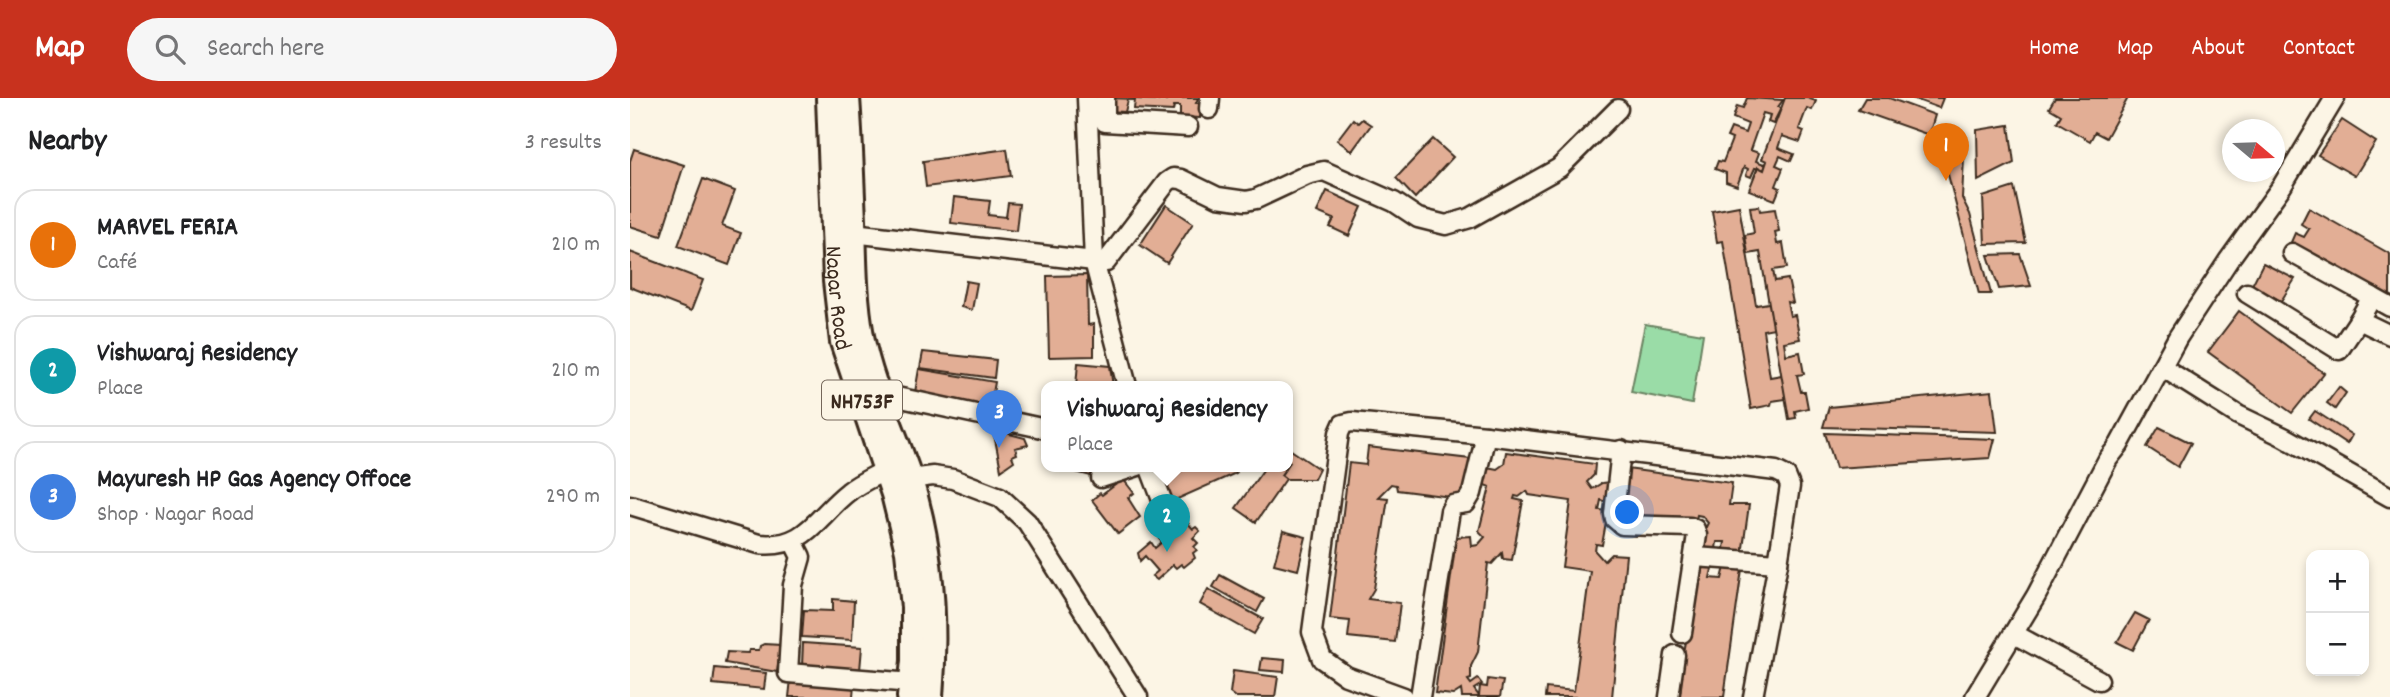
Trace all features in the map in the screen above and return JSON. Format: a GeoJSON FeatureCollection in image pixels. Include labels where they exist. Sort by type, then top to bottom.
{"type":"FeatureCollection","features":[{"type":"Feature","properties":{"kind":"highway","name":"Nagar Road"},"geometry":{"type":"LineString","coordinates":[[829,98],[836,281],[843,342],[894,494],[908,551],[914,607],[917,692]]}},
{"type":"Feature","properties":{"kind":"highway","name":"Nagar Road"},"geometry":{"type":"LineString","coordinates":[[847,98],[854,279],[861,338],[909,479],[926,547],[932,605],[933,660],[917,692]]}},
{"type":"Feature","properties":{"kind":"street"},"geometry":{"type":"LineString","coordinates":[[1087,98],[1094,261],[1126,381]]}},
{"type":"Feature","properties":{"kind":"street"},"geometry":{"type":"LineString","coordinates":[[1105,98],[1105,122],[1188,127]]}},
{"type":"Feature","properties":{"kind":"street"},"geometry":{"type":"LineString","coordinates":[[1982,695],[2108,459],[2119,445],[2178,337],[2282,186],[2335,98]]}},
{"type":"Feature","properties":{"kind":"street"},"geometry":{"type":"LineString","coordinates":[[853,233],[1106,262],[1167,182],[1173,178],[1181,179],[1219,197],[1246,201],[1307,175],[1324,171],[1394,202],[1418,218],[1446,225],[1470,218],[1559,168],[1618,109]]}},
{"type":"Feature","properties":{"kind":"street"},"geometry":{"type":"LineString","coordinates":[[2292,253],[2390,307]]}},
{"type":"Feature","properties":{"kind":"street"},"geometry":{"type":"LineString","coordinates":[[2247,293],[2339,350],[2372,297]]}},
{"type":"Feature","properties":{"kind":"street"},"geometry":{"type":"LineString","coordinates":[[2359,320],[2390,335]]}},
{"type":"Feature","properties":{"kind":"street"},"geometry":{"type":"LineString","coordinates":[[2162,367],[2238,415],[2284,437],[2390,497]]}},
{"type":"Feature","properties":{"kind":"street"},"geometry":{"type":"LineString","coordinates":[[878,393],[1041,428]]}},
{"type":"Feature","properties":{"kind":"street"},"geometry":{"type":"LineString","coordinates":[[1404,697],[1346,676],[1322,659],[1312,632],[1339,432],[1343,424],[1352,422],[1621,450],[1776,471],[1786,476],[1790,486],[1753,697]]}},
{"type":"Feature","properties":{"kind":"street"},"geometry":{"type":"LineString","coordinates":[[1420,697],[1450,511],[1453,505],[1466,503],[1472,493],[1486,435]]}},
{"type":"Feature","properties":{"kind":"street"},"geometry":{"type":"LineString","coordinates":[[1621,450],[1615,519],[1622,525],[1695,529],[1695,557],[1682,633]]}},
{"type":"Feature","properties":{"kind":"street"},"geometry":{"type":"LineString","coordinates":[[630,505],[759,544],[775,546],[793,541],[848,492],[886,470]]}},
{"type":"Feature","properties":{"kind":"street"},"geometry":{"type":"LineString","coordinates":[[1101,478],[1120,472]]}},
{"type":"Feature","properties":{"kind":"street"},"geometry":{"type":"LineString","coordinates":[[1151,472],[1161,500]]}},
{"type":"Feature","properties":{"kind":"street"},"geometry":{"type":"LineString","coordinates":[[909,479],[933,476],[953,479],[1000,497],[1027,522],[1138,697]]}},
{"type":"Feature","properties":{"kind":"street"},"geometry":{"type":"LineString","coordinates":[[793,541],[801,557],[793,585],[788,673],[917,692]]}},
{"type":"Feature","properties":{"kind":"street"},"geometry":{"type":"LineString","coordinates":[[1695,557],[1778,563]]}},
{"type":"Feature","properties":{"kind":"street"},"geometry":{"type":"LineString","coordinates":[[2014,634],[2099,680]]}},
{"type":"Feature","properties":{"kind":"street"},"geometry":{"type":"LineString","coordinates":[[1430,697],[1438,638]]}},
{"type":"Feature","properties":{"kind":"street"},"geometry":{"type":"LineString","coordinates":[[1669,697],[1675,655]]}},
{"type":"Feature","properties":{"kind":"green space"},"geometry":{"type":"Polygon","coordinates":[[[1645,324],[1703,334],[1692,404],[1631,392],[1645,324]]]}},
{"type":"Feature","properties":{"kind":"building"},"geometry":{"type":"Polygon","coordinates":[[[1108,98],[1198,98],[1196,103],[1201,103],[1200,118],[1180,117],[1180,106],[1174,106],[1173,111],[1134,109],[1135,100],[1128,100],[1125,112],[1107,111],[1108,98]]]}},
{"type":"Feature","properties":{"kind":"building"},"geometry":{"type":"Polygon","coordinates":[[[1747,98],[1783,100],[1773,124],[1768,122],[1770,115],[1763,113],[1750,150],[1759,153],[1756,161],[1764,164],[1767,161],[1764,170],[1755,168],[1751,177],[1746,175],[1748,169],[1744,167],[1737,186],[1726,182],[1726,173],[1715,169],[1718,161],[1723,162],[1732,139],[1727,137],[1731,128],[1745,133],[1748,124],[1733,118],[1737,106],[1743,108],[1747,98]]]}},
{"type":"Feature","properties":{"kind":"building"},"geometry":{"type":"Polygon","coordinates":[[[1785,98],[1807,98],[1816,101],[1812,110],[1807,108],[1799,129],[1804,131],[1800,142],[1782,136],[1778,148],[1794,154],[1791,161],[1780,156],[1776,165],[1783,168],[1776,186],[1780,188],[1775,200],[1749,190],[1758,167],[1764,170],[1767,161],[1762,159],[1785,98]]]}},
{"type":"Feature","properties":{"kind":"building"},"geometry":{"type":"Polygon","coordinates":[[[1865,98],[1889,98],[1935,115],[1929,135],[1858,110],[1865,98]]]}},
{"type":"Feature","properties":{"kind":"building"},"geometry":{"type":"Polygon","coordinates":[[[1912,98],[1943,98],[1939,108],[1912,98]]]}},
{"type":"Feature","properties":{"kind":"building"},"geometry":{"type":"Polygon","coordinates":[[[2055,98],[2128,98],[2106,138],[2095,132],[2090,141],[2057,122],[2061,115],[2049,108],[2055,98]]]}},
{"type":"Feature","properties":{"kind":"building"},"geometry":{"type":"Polygon","coordinates":[[[1353,119],[1358,123],[1362,119],[1371,125],[1352,151],[1337,140],[1353,119]]]}},
{"type":"Feature","properties":{"kind":"building"},"geometry":{"type":"Polygon","coordinates":[[[2342,120],[2376,142],[2355,176],[2318,155],[2342,120]]]}},
{"type":"Feature","properties":{"kind":"building"},"geometry":{"type":"Polygon","coordinates":[[[2009,125],[2014,163],[1978,181],[1977,130],[2009,125]]]}},
{"type":"Feature","properties":{"kind":"building"},"geometry":{"type":"Polygon","coordinates":[[[1938,136],[1965,137],[1962,198],[1970,214],[1991,294],[1979,294],[1938,136]]]}},
{"type":"Feature","properties":{"kind":"building"},"geometry":{"type":"Polygon","coordinates":[[[1433,139],[1453,157],[1415,198],[1396,178],[1433,139]]]}},
{"type":"Feature","properties":{"kind":"building"},"geometry":{"type":"Polygon","coordinates":[[[634,149],[684,165],[661,236],[630,226],[630,161],[634,149]]]}},
{"type":"Feature","properties":{"kind":"building"},"geometry":{"type":"Polygon","coordinates":[[[1007,149],[1011,176],[926,187],[923,161],[1007,149]]]}},
{"type":"Feature","properties":{"kind":"building"},"geometry":{"type":"Polygon","coordinates":[[[703,179],[735,191],[722,226],[741,233],[729,265],[678,246],[703,179]]]}},
{"type":"Feature","properties":{"kind":"building"},"geometry":{"type":"Polygon","coordinates":[[[2014,187],[2026,243],[1985,244],[1983,197],[2014,187]]]}},
{"type":"Feature","properties":{"kind":"building"},"geometry":{"type":"Polygon","coordinates":[[[1327,191],[1362,207],[1349,236],[1330,227],[1334,219],[1317,212],[1327,191]]]}},
{"type":"Feature","properties":{"kind":"building"},"geometry":{"type":"Polygon","coordinates":[[[954,197],[990,201],[988,215],[1006,217],[1008,203],[1019,204],[1016,231],[951,223],[954,197]]]}},
{"type":"Feature","properties":{"kind":"building"},"geometry":{"type":"Polygon","coordinates":[[[1166,205],[1193,223],[1167,263],[1140,245],[1166,205]]]}},
{"type":"Feature","properties":{"kind":"building"},"geometry":{"type":"Polygon","coordinates":[[[1739,206],[1756,305],[1769,303],[1774,328],[1763,330],[1770,377],[1782,375],[1786,399],[1751,409],[1723,241],[1717,242],[1712,211],[1739,206]]]}},
{"type":"Feature","properties":{"kind":"building"},"geometry":{"type":"Polygon","coordinates":[[[1759,206],[1760,211],[1775,209],[1779,231],[1775,232],[1777,244],[1783,243],[1787,268],[1773,270],[1775,281],[1788,279],[1793,303],[1787,302],[1790,316],[1795,315],[1800,339],[1784,342],[1786,355],[1800,352],[1804,374],[1797,375],[1801,392],[1805,392],[1808,408],[1795,411],[1796,418],[1789,419],[1760,252],[1748,254],[1745,235],[1754,233],[1750,207],[1759,206]]]}},
{"type":"Feature","properties":{"kind":"building"},"geometry":{"type":"Polygon","coordinates":[[[2309,208],[2390,254],[2390,301],[2288,249],[2295,233],[2304,237],[2309,229],[2301,224],[2309,208]]]}},
{"type":"Feature","properties":{"kind":"building"},"geometry":{"type":"Polygon","coordinates":[[[630,252],[703,280],[691,311],[630,287],[630,252]]]}},
{"type":"Feature","properties":{"kind":"building"},"geometry":{"type":"Polygon","coordinates":[[[2020,254],[2031,286],[1999,289],[1988,255],[2020,254]]]}},
{"type":"Feature","properties":{"kind":"building"},"geometry":{"type":"Polygon","coordinates":[[[2263,263],[2295,279],[2281,301],[2252,285],[2263,263]]]}},
{"type":"Feature","properties":{"kind":"building"},"geometry":{"type":"Polygon","coordinates":[[[1087,275],[1088,325],[1094,324],[1094,356],[1049,357],[1047,276],[1087,275]]]}},
{"type":"Feature","properties":{"kind":"building"},"geometry":{"type":"Polygon","coordinates":[[[966,281],[977,283],[972,310],[961,307],[966,281]]]}},
{"type":"Feature","properties":{"kind":"building"},"geometry":{"type":"Polygon","coordinates":[[[2239,311],[2324,373],[2292,413],[2208,352],[2239,311]]]}},
{"type":"Feature","properties":{"kind":"building"},"geometry":{"type":"Polygon","coordinates":[[[923,352],[996,360],[994,378],[920,368],[923,352]]]}},
{"type":"Feature","properties":{"kind":"building"},"geometry":{"type":"Polygon","coordinates":[[[1078,363],[1110,366],[1112,381],[1076,381],[1078,363]]]}},
{"type":"Feature","properties":{"kind":"building"},"geometry":{"type":"Polygon","coordinates":[[[919,369],[995,382],[990,410],[914,398],[919,369]]]}},
{"type":"Feature","properties":{"kind":"building"},"geometry":{"type":"Polygon","coordinates":[[[2339,387],[2346,393],[2335,409],[2327,403],[2339,387]]]}},
{"type":"Feature","properties":{"kind":"building"},"geometry":{"type":"Polygon","coordinates":[[[1992,391],[1997,432],[1823,427],[1829,407],[1992,391]]]}},
{"type":"Feature","properties":{"kind":"building"},"geometry":{"type":"Polygon","coordinates":[[[2315,411],[2352,435],[2347,444],[2309,419],[2315,411]]]}},
{"type":"Feature","properties":{"kind":"building"},"geometry":{"type":"Polygon","coordinates":[[[2159,427],[2191,443],[2178,467],[2147,447],[2159,427]]]}},
{"type":"Feature","properties":{"kind":"building"},"geometry":{"type":"Polygon","coordinates":[[[993,429],[1007,429],[1009,434],[1025,438],[1028,445],[1015,448],[1017,454],[1012,456],[1014,461],[1001,470],[993,429]]]}},
{"type":"Feature","properties":{"kind":"building"},"geometry":{"type":"Polygon","coordinates":[[[1825,433],[1995,439],[1990,458],[1836,468],[1825,433]]]}},
{"type":"Feature","properties":{"kind":"building"},"geometry":{"type":"Polygon","coordinates":[[[1368,447],[1470,459],[1466,499],[1397,490],[1396,485],[1391,484],[1378,497],[1388,498],[1374,589],[1368,599],[1400,603],[1395,642],[1348,637],[1350,621],[1330,619],[1349,463],[1366,465],[1368,447]]]}},
{"type":"Feature","properties":{"kind":"building"},"geometry":{"type":"Polygon","coordinates":[[[1293,451],[1319,469],[1314,479],[1286,479],[1281,475],[1283,472],[1293,472],[1293,451]]]}},
{"type":"Feature","properties":{"kind":"building"},"geometry":{"type":"Polygon","coordinates":[[[1506,452],[1595,464],[1594,475],[1587,482],[1592,489],[1610,482],[1606,502],[1601,500],[1599,510],[1608,511],[1602,545],[1596,544],[1595,551],[1604,561],[1611,554],[1626,555],[1612,697],[1545,697],[1546,688],[1574,691],[1590,571],[1562,567],[1571,501],[1529,495],[1527,491],[1514,499],[1523,501],[1512,560],[1503,559],[1502,553],[1492,564],[1488,563],[1478,652],[1471,666],[1471,679],[1468,680],[1471,684],[1478,679],[1482,684],[1474,689],[1479,696],[1480,686],[1487,687],[1488,679],[1503,681],[1500,697],[1462,697],[1461,690],[1453,695],[1435,693],[1455,537],[1471,536],[1472,546],[1478,545],[1485,537],[1479,531],[1490,487],[1482,484],[1487,467],[1497,469],[1504,464],[1506,452]]]}},
{"type":"Feature","properties":{"kind":"building"},"geometry":{"type":"Polygon","coordinates":[[[1627,469],[1732,483],[1729,505],[1749,505],[1742,555],[1723,554],[1725,542],[1717,542],[1715,555],[1702,551],[1703,533],[1708,523],[1702,516],[1697,515],[1696,519],[1629,515],[1622,511],[1627,469]]]}},
{"type":"Feature","properties":{"kind":"building"},"geometry":{"type":"Polygon","coordinates":[[[1076,472],[1092,472],[1091,476],[1076,472]]]}},
{"type":"Feature","properties":{"kind":"building"},"geometry":{"type":"Polygon","coordinates":[[[1160,472],[1236,472],[1236,473],[1173,501],[1160,472]]]}},
{"type":"Feature","properties":{"kind":"building"},"geometry":{"type":"Polygon","coordinates":[[[1262,472],[1283,472],[1281,475],[1286,479],[1256,522],[1236,508],[1262,472]]]}},
{"type":"Feature","properties":{"kind":"building"},"geometry":{"type":"Polygon","coordinates":[[[1123,479],[1134,493],[1128,498],[1140,517],[1118,534],[1092,500],[1123,479]]]}},
{"type":"Feature","properties":{"kind":"building"},"geometry":{"type":"Polygon","coordinates":[[[1187,522],[1193,529],[1196,527],[1200,531],[1193,538],[1198,543],[1194,547],[1197,550],[1193,553],[1195,558],[1184,567],[1181,564],[1176,568],[1173,565],[1157,580],[1152,576],[1158,571],[1145,556],[1140,561],[1138,553],[1151,542],[1155,548],[1162,542],[1159,539],[1175,525],[1178,529],[1187,522]]]}},
{"type":"Feature","properties":{"kind":"building"},"geometry":{"type":"Polygon","coordinates":[[[1283,531],[1306,537],[1298,570],[1274,564],[1283,531]]]}},
{"type":"Feature","properties":{"kind":"building"},"geometry":{"type":"Polygon","coordinates":[[[1699,565],[1713,565],[1710,578],[1722,579],[1725,567],[1742,569],[1724,697],[1680,697],[1683,659],[1699,565]]]}},
{"type":"Feature","properties":{"kind":"building"},"geometry":{"type":"Polygon","coordinates":[[[1220,575],[1264,599],[1257,612],[1213,587],[1220,575]]]}},
{"type":"Feature","properties":{"kind":"building"},"geometry":{"type":"Polygon","coordinates":[[[1208,589],[1263,619],[1254,634],[1200,604],[1208,589]]]}},
{"type":"Feature","properties":{"kind":"building"},"geometry":{"type":"Polygon","coordinates":[[[833,599],[854,601],[852,640],[802,637],[804,610],[833,611],[833,599]]]}},
{"type":"Feature","properties":{"kind":"building"},"geometry":{"type":"Polygon","coordinates":[[[2135,613],[2149,620],[2133,650],[2117,642],[2135,613]]]}},
{"type":"Feature","properties":{"kind":"building"},"geometry":{"type":"Polygon","coordinates":[[[803,643],[862,647],[860,670],[802,666],[803,643]]]}},
{"type":"Feature","properties":{"kind":"building"},"geometry":{"type":"Polygon","coordinates":[[[764,644],[781,645],[777,672],[725,663],[727,652],[748,653],[749,650],[759,650],[764,644]]]}},
{"type":"Feature","properties":{"kind":"building"},"geometry":{"type":"Polygon","coordinates":[[[1262,658],[1285,660],[1284,672],[1260,670],[1262,658]]]}},
{"type":"Feature","properties":{"kind":"building"},"geometry":{"type":"Polygon","coordinates":[[[715,668],[766,673],[764,689],[713,684],[715,668]]]}},
{"type":"Feature","properties":{"kind":"building"},"geometry":{"type":"Polygon","coordinates":[[[1233,671],[1278,677],[1275,697],[1235,697],[1230,693],[1233,671]]]}},
{"type":"Feature","properties":{"kind":"building"},"geometry":{"type":"Polygon","coordinates":[[[791,679],[854,685],[853,697],[789,697],[791,679]]]}},
{"type":"Feature","properties":{"kind":"place","name":"MARVEL FERIA"},"geometry":{"type":"Point","coordinates":[1946,181]}},
{"type":"Feature","properties":{"kind":"place","name":"Mayuresh HP Gas Agency Offoce"},"geometry":{"type":"Point","coordinates":[999,448]}},
{"type":"Feature","properties":{"kind":"place","name":"Vishwaraj Residency"},"geometry":{"type":"Point","coordinates":[1167,552]}}]}
